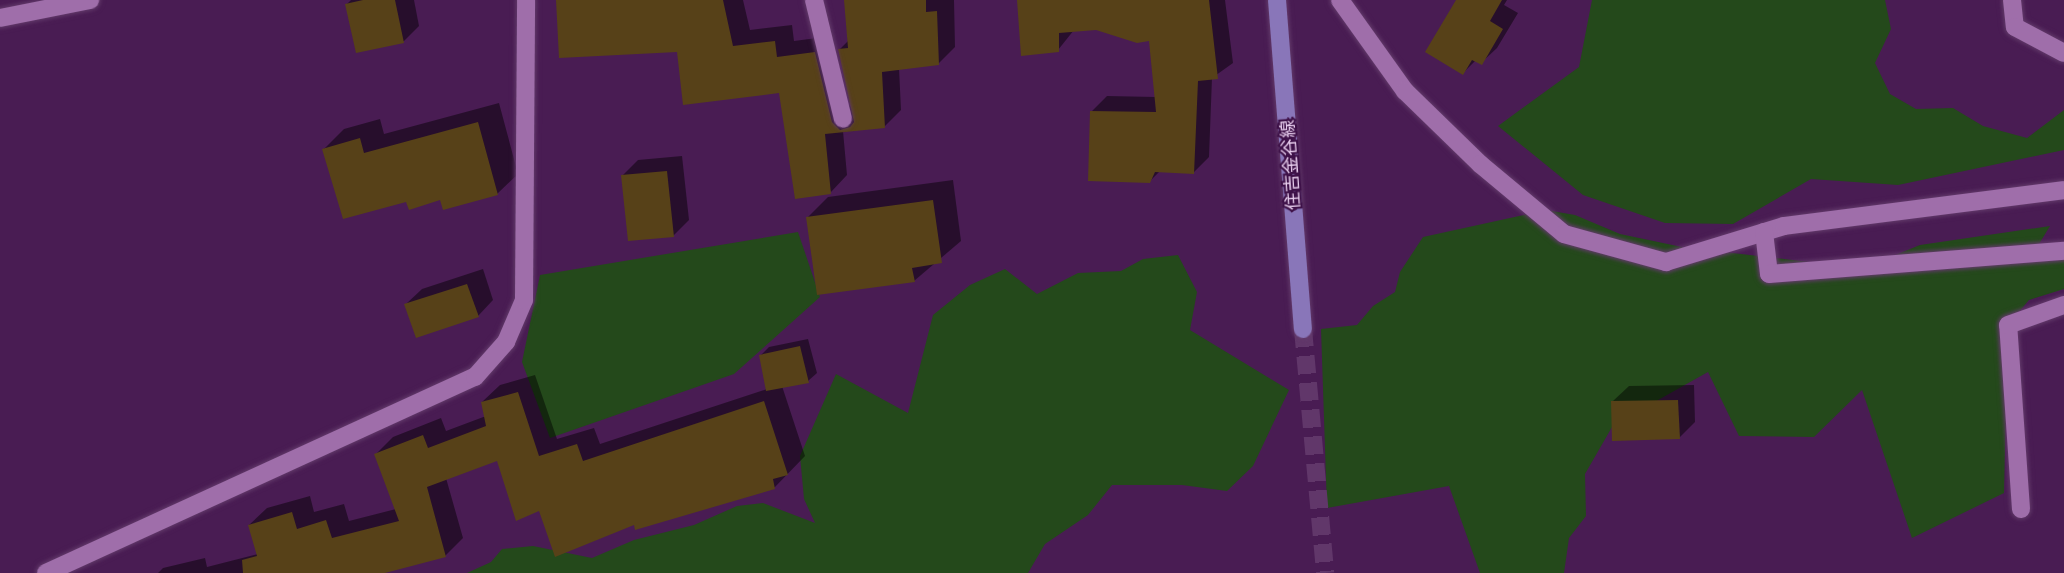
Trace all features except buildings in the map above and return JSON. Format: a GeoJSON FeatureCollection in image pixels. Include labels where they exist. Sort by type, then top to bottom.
{"type":"FeatureCollection","features":[{"type":"Feature","properties":{"kind":"main road","name":"住吉金谷線"},"geometry":{"type":"LineString","coordinates":[[1277,0],[1303,330]]}},
{"type":"Feature","properties":{"kind":"street"},"geometry":{"type":"LineString","coordinates":[[0,18],[90,0]]}},
{"type":"Feature","properties":{"kind":"street"},"geometry":{"type":"LineString","coordinates":[[46,573],[474,377],[506,342],[524,300],[526,0]]}},
{"type":"Feature","properties":{"kind":"street"},"geometry":{"type":"LineString","coordinates":[[814,0],[843,119]]}},
{"type":"Feature","properties":{"kind":"street"},"geometry":{"type":"LineString","coordinates":[[1340,0],[1405,91],[1480,164],[1564,234],[1666,262],[1784,226],[2064,190]]}},
{"type":"Feature","properties":{"kind":"street"},"geometry":{"type":"LineString","coordinates":[[2012,0],[2015,27],[2064,53]]}},
{"type":"Feature","properties":{"kind":"street"},"geometry":{"type":"LineString","coordinates":[[1764,232],[1769,273],[2064,251]]}},
{"type":"Feature","properties":{"kind":"street"},"geometry":{"type":"LineString","coordinates":[[2021,509],[2008,325],[2064,305]]}},
{"type":"Feature","properties":{"kind":"green space"},"geometry":{"type":"Polygon","coordinates":[[[1592,0],[1885,0],[1891,29],[1875,63],[1890,94],[1916,109],[1953,108],[1983,126],[2027,138],[2064,110],[2064,150],[1898,185],[1811,179],[1733,224],[1665,223],[1583,195],[1498,126],[1579,67],[1592,0]]]}},
{"type":"Feature","properties":{"kind":"green space"},"geometry":{"type":"Polygon","coordinates":[[[1546,210],[1575,215],[1620,234],[1682,247],[1826,264],[1878,262],[1920,245],[2050,226],[2036,249],[2064,252],[2064,289],[2029,300],[2008,325],[2004,493],[1912,538],[1862,390],[1814,437],[1739,436],[1708,372],[1651,404],[1623,408],[1585,474],[1586,516],[1569,538],[1564,573],[1480,573],[1449,486],[1327,508],[1321,329],[1357,325],[1373,306],[1395,292],[1400,272],[1423,237],[1546,210]]]}},
{"type":"Feature","properties":{"kind":"green space"},"geometry":{"type":"Polygon","coordinates":[[[798,232],[820,297],[734,374],[550,438],[522,362],[540,275],[798,232]]]}},
{"type":"Feature","properties":{"kind":"green space"},"geometry":{"type":"Polygon","coordinates":[[[1178,255],[1197,292],[1190,330],[1289,390],[1253,466],[1227,491],[1182,485],[1112,485],[1088,515],[1045,544],[1028,573],[467,573],[491,562],[502,549],[533,546],[592,558],[634,540],[694,525],[737,506],[763,503],[815,523],[804,499],[800,456],[836,374],[908,413],[933,315],[970,285],[1005,269],[1037,294],[1078,273],[1121,271],[1143,259],[1178,255]]]}},
{"type":"Feature","properties":{"kind":"tunnel"},"geometry":{"type":"LineString","coordinates":[[1303,329],[1325,573]]}}]}
